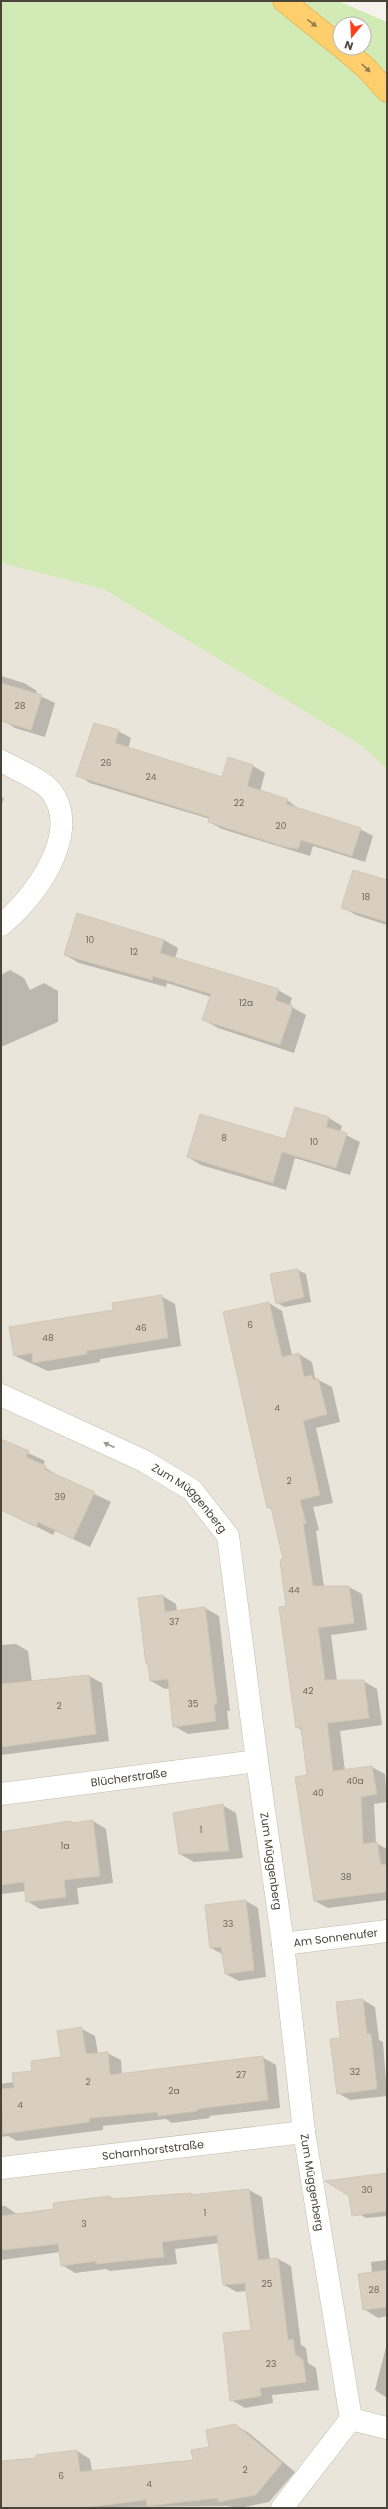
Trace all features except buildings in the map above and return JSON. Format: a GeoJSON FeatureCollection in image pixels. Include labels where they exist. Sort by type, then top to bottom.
{"type":"FeatureCollection","features":[{"type":"Feature","properties":{"kind":"highway"},"geometry":{"type":"LineString","coordinates":[[284,1],[332,40]]}},
{"type":"Feature","properties":{"kind":"highway"},"geometry":{"type":"LineString","coordinates":[[352,56],[367,69],[387,91]]}},
{"type":"Feature","properties":{"kind":"street"},"geometry":{"type":"LineString","coordinates":[[1,761],[50,789],[59,807],[60,825],[54,857],[42,880],[28,900],[1,925]]}},
{"type":"Feature","properties":{"kind":"street","name":"Zum Müggenberg"},"geometry":{"type":"LineString","coordinates":[[1,1395],[144,1461],[192,1490],[228,1536],[257,1761],[283,1944],[304,2132],[351,2419]]}},
{"type":"Feature","properties":{"kind":"street","name":"Blücherstraße"},"geometry":{"type":"LineString","coordinates":[[1,1794],[257,1761]]}},
{"type":"Feature","properties":{"kind":"street","name":"Am Sonnenufer"},"geometry":{"type":"LineString","coordinates":[[283,1944],[387,1931]]}},
{"type":"Feature","properties":{"kind":"street","name":"Scharnhorststraße"},"geometry":{"type":"LineString","coordinates":[[1,2168],[304,2132]]}},
{"type":"Feature","properties":{"kind":"street"},"geometry":{"type":"LineString","coordinates":[[282,2508],[351,2419],[387,2428]]}},
{"type":"Feature","properties":{"kind":"shaded area"},"geometry":{"type":"Polygon","coordinates":[[[1,563],[103,589],[362,746],[387,769],[387,2508],[1,2508],[1,563]]]}},
{"type":"Feature","properties":{"kind":"green space"},"geometry":{"type":"Polygon","coordinates":[[[1,1],[338,1],[387,22],[387,769],[362,746],[103,589],[1,563],[1,1]]]}}]}
